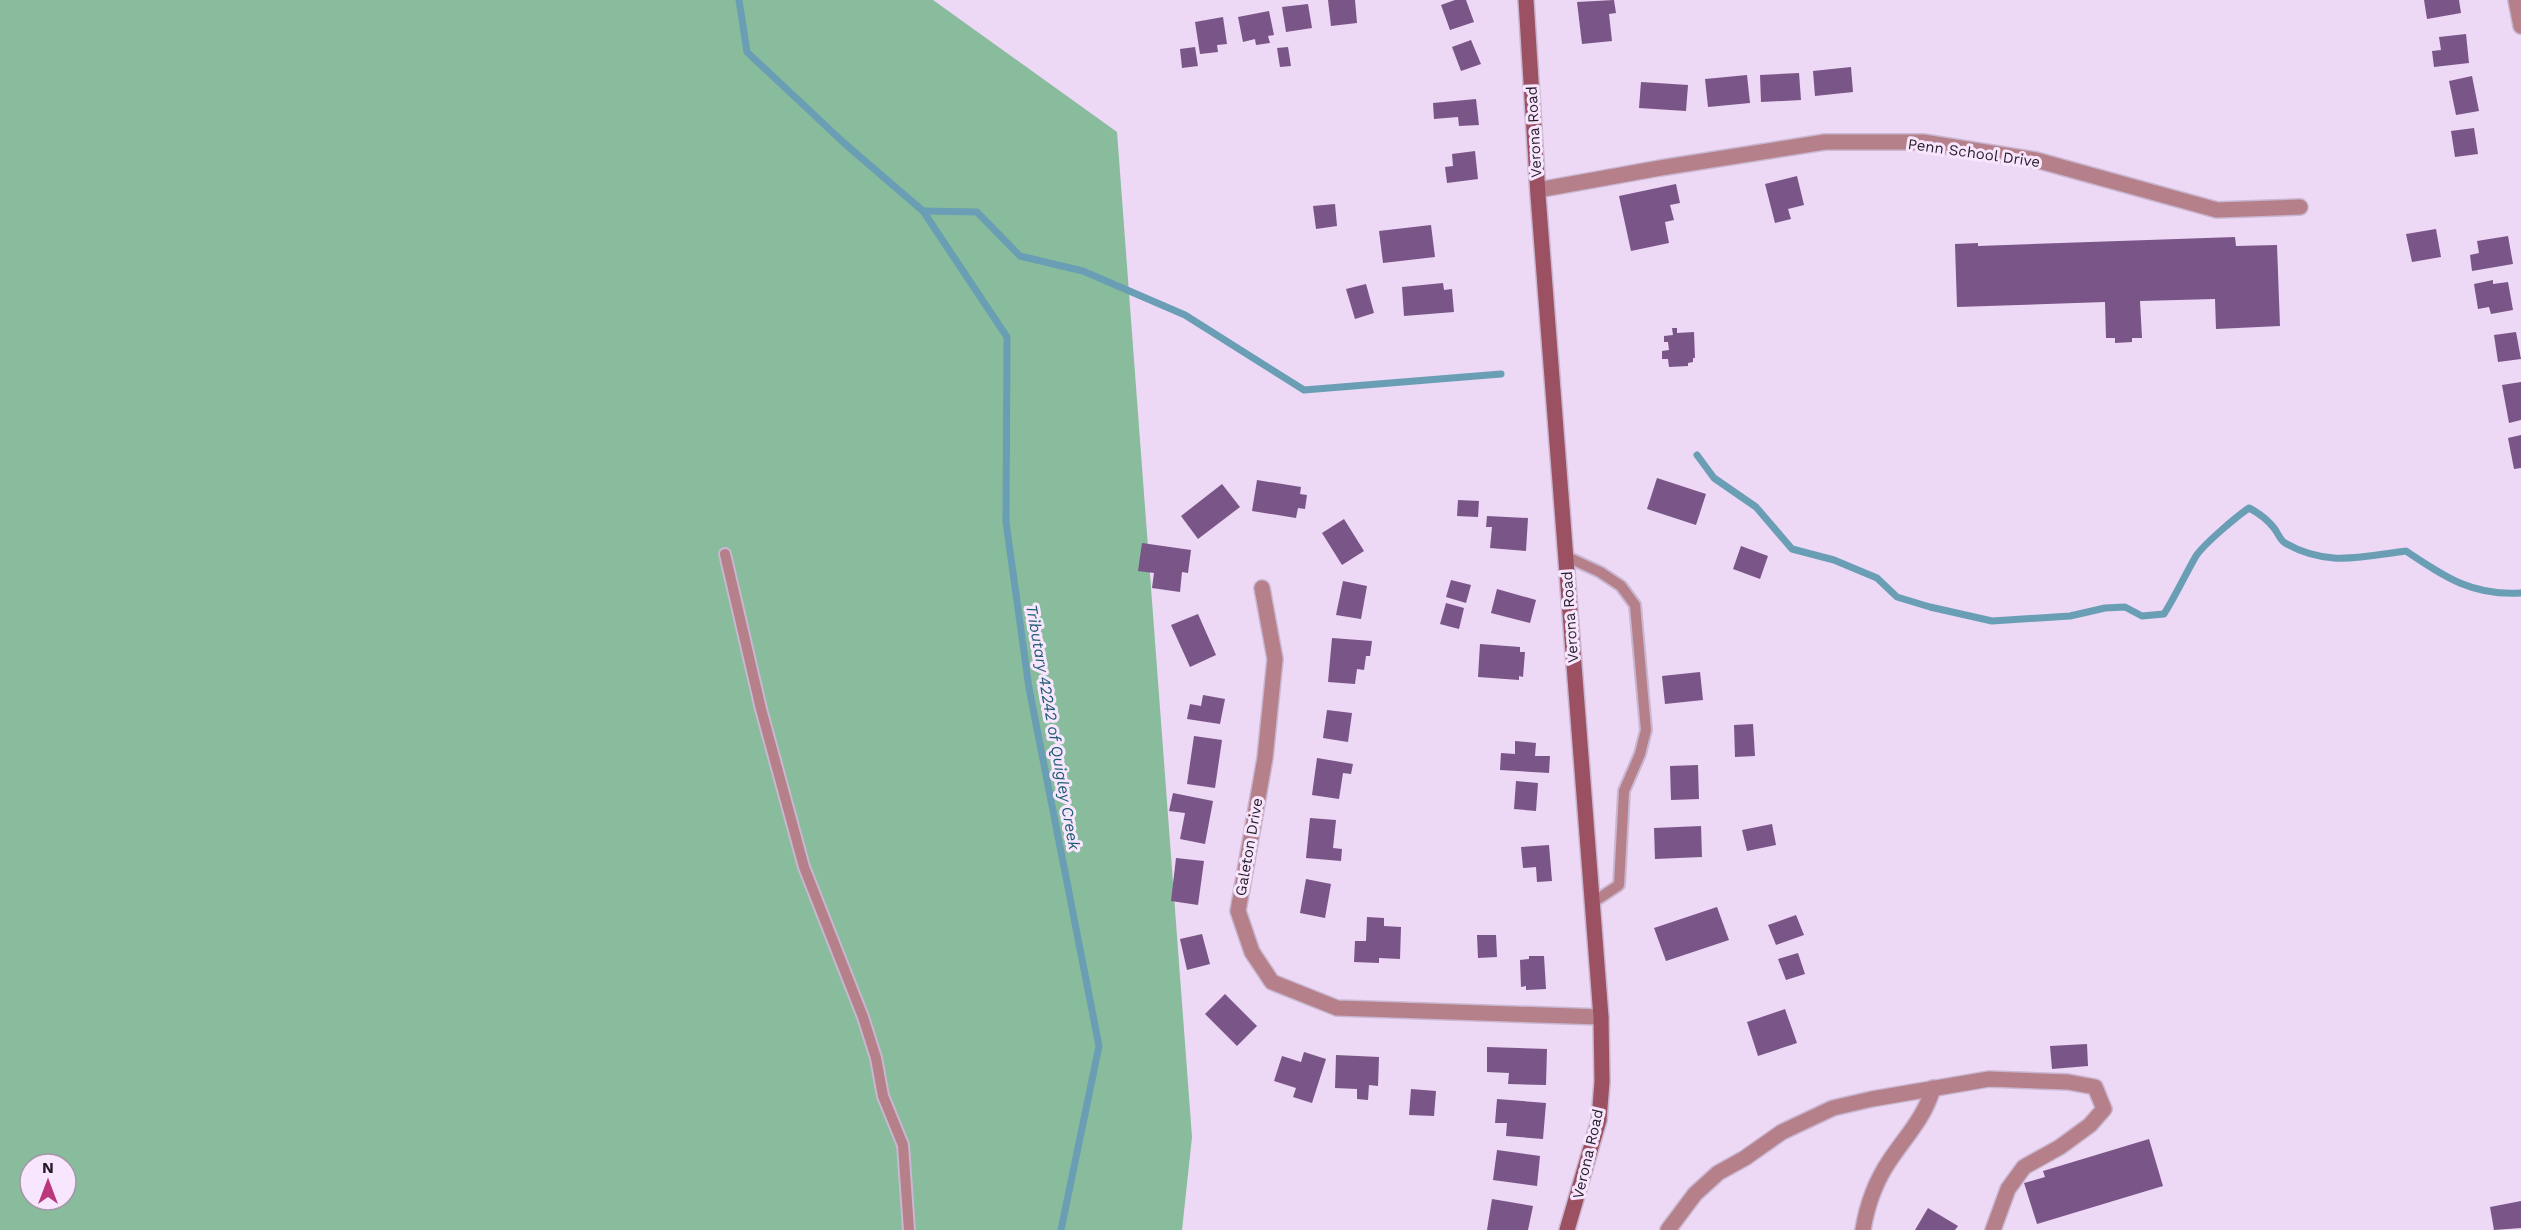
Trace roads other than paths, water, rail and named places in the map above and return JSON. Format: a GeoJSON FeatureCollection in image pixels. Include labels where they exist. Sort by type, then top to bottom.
{"type":"FeatureCollection","features":[{"type":"Feature","properties":{"kind":"street","name":"Verona Road"},"geometry":{"type":"LineString","coordinates":[[1526,0],[1538,190],[1600,1017],[1602,1082],[1599,1120],[1567,1230]]}},
{"type":"Feature","properties":{"kind":"street"},"geometry":{"type":"LineString","coordinates":[[2516,0],[2521,26]]}},
{"type":"Feature","properties":{"kind":"street","name":"Penn School Drive"},"geometry":{"type":"LineString","coordinates":[[1538,190],[1825,142],[1923,142],[2036,160],[2217,210],[2300,207]]}},
{"type":"Feature","properties":{"kind":"street","name":"Galeton Drive"},"geometry":{"type":"LineString","coordinates":[[1262,588],[1275,658],[1265,758],[1238,911],[1252,952],[1272,982],[1337,1008],[1600,1017]]}},
{"type":"Feature","properties":{"kind":"street"},"geometry":{"type":"LineString","coordinates":[[1668,1230],[1695,1194],[1718,1173],[1745,1158],[1782,1132],[1833,1108],[1989,1079],[2068,1082],[2095,1087],[2104,1110],[2090,1125],[2068,1142],[2024,1167],[2008,1189],[1993,1230]]}},
{"type":"Feature","properties":{"kind":"street"},"geometry":{"type":"LineString","coordinates":[[1863,1230],[1873,1190],[1889,1162],[1927,1108],[1933,1089]]}},
{"type":"Feature","properties":{"kind":"lane"},"geometry":{"type":"LineString","coordinates":[[724,554],[761,709],[804,867],[863,1017],[876,1058],[883,1096],[903,1145],[909,1230]]}},
{"type":"Feature","properties":{"kind":"lane"},"geometry":{"type":"LineString","coordinates":[[1565,556],[1600,572],[1621,586],[1635,605],[1646,730],[1640,754],[1624,791],[1619,885],[1592,903]]}},
{"type":"Feature","properties":{"kind":"waterway","name":"Tributary 42242 of Quigley Creek"},"geometry":{"type":"LineString","coordinates":[[739,0],[747,52],[844,143],[923,211],[1007,337],[1006,522],[1029,688],[1099,1046],[1061,1230]]}},
{"type":"Feature","properties":{"kind":"waterway"},"geometry":{"type":"LineString","coordinates":[[923,211],[977,212],[1020,256],[1083,271],[1185,315],[1304,390],[1501,374]]}},
{"type":"Feature","properties":{"kind":"waterway"},"geometry":{"type":"LineString","coordinates":[[1697,455],[1714,478],[1756,507],[1792,549],[1834,560],[1877,578],[1897,597],[1992,621],[2070,616],[2105,608],[2125,607],[2142,616],[2164,614],[2200,551],[2221,530],[2249,508],[2269,522],[2285,543],[2315,555],[2344,558],[2406,551],[2447,577],[2473,588],[2521,593]]}}]}
